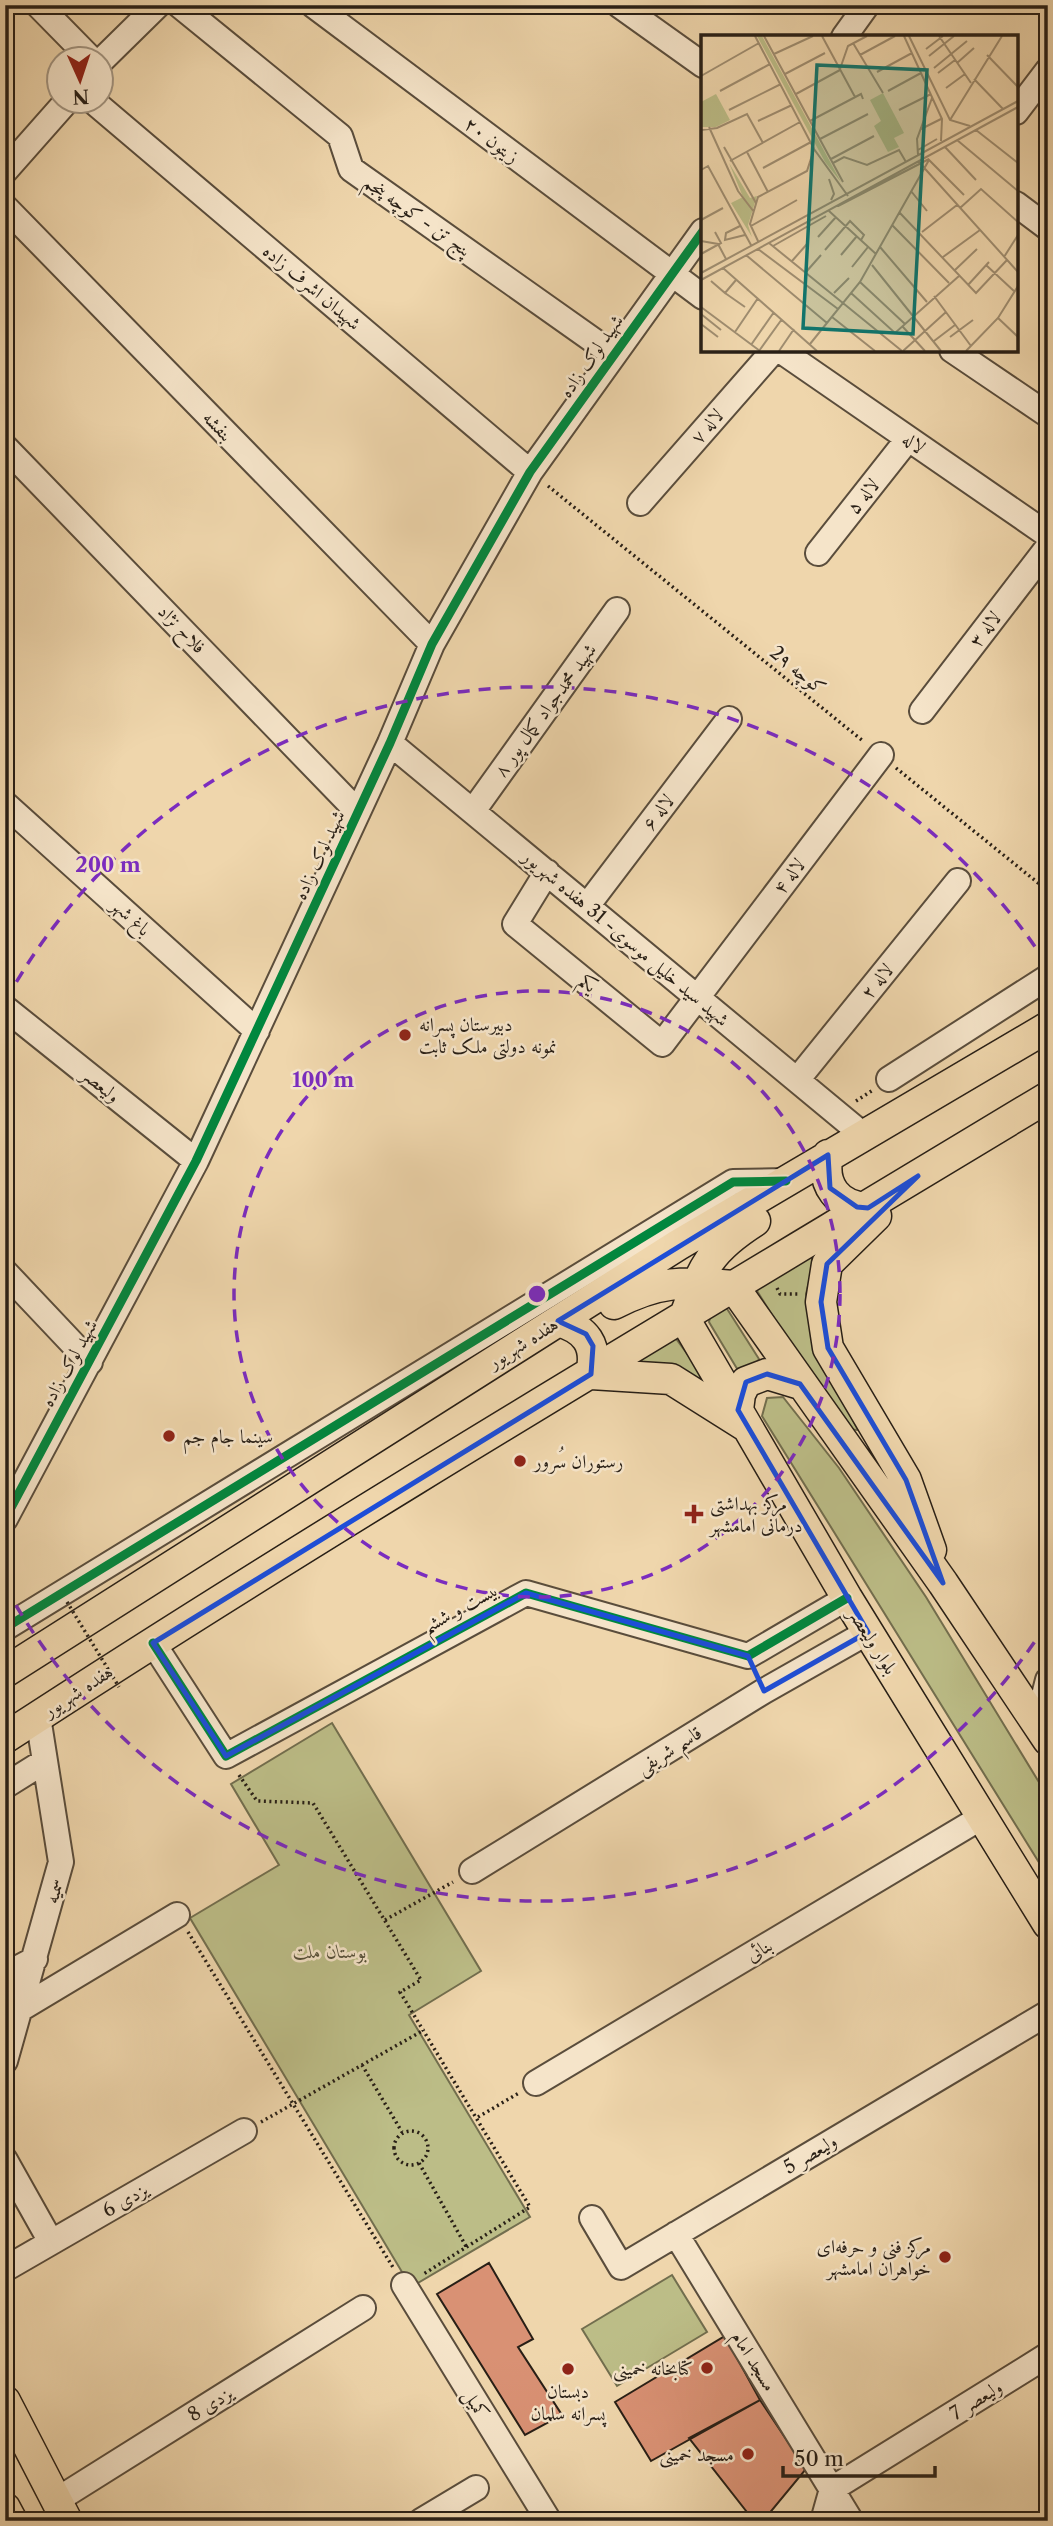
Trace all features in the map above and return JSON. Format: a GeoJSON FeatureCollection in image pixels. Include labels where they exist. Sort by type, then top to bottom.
{"type":"FeatureCollection","features":[{"type":"Feature","properties":{"kind":"main road","name":"هفده شهریور"},"geometry":{"type":"LineString","coordinates":[[5,1672],[491,1347],[558,1321],[862,1134],[1048,1027]]}},
{"type":"Feature","properties":{"kind":"main road","name":"هفده شهریور"},"geometry":{"type":"LineString","coordinates":[[5,1738],[153,1643],[733,1286],[868,1208],[1048,1097]]}},
{"type":"Feature","properties":{"kind":"main road"},"geometry":{"type":"LineString","coordinates":[[828,1155],[825,1166],[830,1188],[846,1203],[868,1208]]}},
{"type":"Feature","properties":{"kind":"main road"},"geometry":{"type":"LineString","coordinates":[[684,1318],[707,1262],[726,1239],[799,1193],[828,1155]]}},
{"type":"Feature","properties":{"kind":"main road"},"geometry":{"type":"LineString","coordinates":[[918,1176],[827,1264],[821,1302],[828,1348],[906,1480],[943,1583]]}},
{"type":"Feature","properties":{"kind":"main road"},"geometry":{"type":"LineString","coordinates":[[558,1321],[593,1315],[643,1289],[668,1283],[697,1282],[733,1286],[943,1583],[1042,1732]]}},
{"type":"Feature","properties":{"kind":"main road","name":"بلوار ولیعصر"},"geometry":{"type":"LineString","coordinates":[[684,1318],[867,1632],[1048,1924]]}},
{"type":"Feature","properties":{"kind":"main road"},"geometry":{"type":"LineString","coordinates":[[558,1321],[574,1326],[586,1334],[593,1346],[591,1374],[671,1379],[744,1420]]}},
{"type":"Feature","properties":{"kind":"main road"},"geometry":{"type":"LineString","coordinates":[[744,1420],[740,1394],[746,1382],[767,1374],[800,1384]]}},
{"type":"Feature","properties":{"kind":"main road"},"geometry":{"type":"LineString","coordinates":[[5,2401],[62,2510]]}},
{"type":"Feature","properties":{"kind":"main road"},"geometry":{"type":"LineString","coordinates":[[5,2508],[12,2521]]}},
{"type":"Feature","properties":{"kind":"street"},"geometry":{"type":"LineString","coordinates":[[38,5],[78,46]]}},
{"type":"Feature","properties":{"kind":"street"},"geometry":{"type":"LineString","coordinates":[[116,46],[158,5]]}},
{"type":"Feature","properties":{"kind":"street","name":"پنج تن - کوچه پنجم"},"geometry":{"type":"LineString","coordinates":[[179,5],[340,136],[351,169],[614,355]]}},
{"type":"Feature","properties":{"kind":"street","name":"زیتون ۲۰"},"geometry":{"type":"LineString","coordinates":[[313,5],[670,274]]}},
{"type":"Feature","properties":{"kind":"street"},"geometry":{"type":"LineString","coordinates":[[619,5],[701,64]]}},
{"type":"Feature","properties":{"kind":"street"},"geometry":{"type":"LineString","coordinates":[[845,35],[867,5]]}},
{"type":"Feature","properties":{"kind":"street"},"geometry":{"type":"LineString","coordinates":[[1018,109],[1048,69]]}},
{"type":"Feature","properties":{"kind":"street"},"geometry":{"type":"LineString","coordinates":[[5,171],[54,116]]}},
{"type":"Feature","properties":{"kind":"street","name":"شهیدان اشرف زاده"},"geometry":{"type":"LineString","coordinates":[[110,116],[530,472]]}},
{"type":"Feature","properties":{"kind":"street"},"geometry":{"type":"LineString","coordinates":[[1018,206],[1048,228]]}},
{"type":"Feature","properties":{"kind":"street","name":"بنفشه"},"geometry":{"type":"LineString","coordinates":[[5,207],[432,644]]}},
{"type":"Feature","properties":{"kind":"street","name":"شهید لوک زاده"},"geometry":{"type":"LineString","coordinates":[[5,1519],[197,1161],[390,743],[432,644],[530,472],[701,234]]}},
{"type":"Feature","properties":{"kind":"street"},"geometry":{"type":"LineString","coordinates":[[670,274],[701,296]]}},
{"type":"Feature","properties":{"kind":"street","name":"لاله ۷"},"geometry":{"type":"LineString","coordinates":[[640,503],[772,352]]}},
{"type":"Feature","properties":{"kind":"street","name":"لاله"},"geometry":{"type":"LineString","coordinates":[[783,352],[1048,535]]}},
{"type":"Feature","properties":{"kind":"street"},"geometry":{"type":"LineString","coordinates":[[955,352],[1048,415]]}},
{"type":"Feature","properties":{"kind":"street","name":"لاله ۵"},"geometry":{"type":"LineString","coordinates":[[818,552],[908,439]]}},
{"type":"Feature","properties":{"kind":"street","name":"فلاح نژاد"},"geometry":{"type":"LineString","coordinates":[[5,447],[358,812]]}},
{"type":"Feature","properties":{"kind":"street","name":"لاله ۳"},"geometry":{"type":"LineString","coordinates":[[922,711],[1048,547]]}},
{"type":"Feature","properties":{"kind":"street","name":"شهید محمدجواد کمال پور ۸"},"geometry":{"type":"LineString","coordinates":[[473,811],[617,610]]}},
{"type":"Feature","properties":{"kind":"street","name":"لاله ۶"},"geometry":{"type":"LineString","coordinates":[[587,906],[729,719]]}},
{"type":"Feature","properties":{"kind":"street","name":"شهید سید خلیل موسوی- 31 هفده شهریور"},"geometry":{"type":"LineString","coordinates":[[390,743],[862,1134]]}},
{"type":"Feature","properties":{"kind":"street","name":"لاله ۴"},"geometry":{"type":"LineString","coordinates":[[698,998],[881,755]]}},
{"type":"Feature","properties":{"kind":"street","name":"باغ شهر"},"geometry":{"type":"LineString","coordinates":[[5,804],[257,1031]]}},
{"type":"Feature","properties":{"kind":"street","name":"یکم"},"geometry":{"type":"LineString","coordinates":[[547,873],[515,924],[662,1044],[698,998]]}},
{"type":"Feature","properties":{"kind":"street","name":"لاله ۲"},"geometry":{"type":"LineString","coordinates":[[797,1080],[958,881]]}},
{"type":"Feature","properties":{"kind":"street"},"geometry":{"type":"LineString","coordinates":[[890,1079],[1048,977]]}},
{"type":"Feature","properties":{"kind":"street","name":"ولیعصر"},"geometry":{"type":"LineString","coordinates":[[5,1008],[197,1161]]}},
{"type":"Feature","properties":{"kind":"street"},"geometry":{"type":"LineString","coordinates":[[38,1651],[9,1620],[491,1347],[733,1182],[786,1181]]}},
{"type":"Feature","properties":{"kind":"street"},"geometry":{"type":"LineString","coordinates":[[5,1272],[90,1362]]}},
{"type":"Feature","properties":{"kind":"street","name":"بیست و ششم"},"geometry":{"type":"LineString","coordinates":[[226,1756],[526,1593],[748,1656]]}},
{"type":"Feature","properties":{"kind":"street"},"geometry":{"type":"LineString","coordinates":[[764,1691],[748,1656],[847,1598]]}},
{"type":"Feature","properties":{"kind":"street","name":"قاسم شریفی"},"geometry":{"type":"LineString","coordinates":[[472,1871],[764,1691],[867,1632]]}},
{"type":"Feature","properties":{"kind":"street"},"geometry":{"type":"LineString","coordinates":[[153,1643],[226,1756]]}},
{"type":"Feature","properties":{"kind":"street"},"geometry":{"type":"LineString","coordinates":[[1042,1732],[1048,1680]]}},
{"type":"Feature","properties":{"kind":"street","name":"سمیه"},"geometry":{"type":"LineString","coordinates":[[5,2061],[61,1863],[38,1717]]}},
{"type":"Feature","properties":{"kind":"street"},"geometry":{"type":"LineString","coordinates":[[5,1786],[45,1761]]}},
{"type":"Feature","properties":{"kind":"street","name":"بنائی"},"geometry":{"type":"LineString","coordinates":[[536,2083],[982,1817]]}},
{"type":"Feature","properties":{"kind":"street"},"geometry":{"type":"LineString","coordinates":[[22,2008],[177,1915]]}},
{"type":"Feature","properties":{"kind":"street"},"geometry":{"type":"LineString","coordinates":[[5,1975],[35,1959]]}},
{"type":"Feature","properties":{"kind":"street","name":"ولیعصر 5"},"geometry":{"type":"LineString","coordinates":[[592,2218],[621,2267],[1048,2012]]}},
{"type":"Feature","properties":{"kind":"street","name":"یزدی 6"},"geometry":{"type":"LineString","coordinates":[[5,2269],[244,2131]]}},
{"type":"Feature","properties":{"kind":"street"},"geometry":{"type":"LineString","coordinates":[[5,2160],[51,2242]]}},
{"type":"Feature","properties":{"kind":"street","name":"مسجد امام"},"geometry":{"type":"LineString","coordinates":[[676,2234],[851,2521]]}},
{"type":"Feature","properties":{"kind":"street","name":"کمیل"},"geometry":{"type":"LineString","coordinates":[[404,2285],[549,2521]]}},
{"type":"Feature","properties":{"kind":"street","name":"یزدی 8"},"geometry":{"type":"LineString","coordinates":[[62,2510],[363,2308]]}},
{"type":"Feature","properties":{"kind":"street","name":"ولیعصر 7"},"geometry":{"type":"LineString","coordinates":[[832,2489],[1048,2355]]}},
{"type":"Feature","properties":{"kind":"street"},"geometry":{"type":"LineString","coordinates":[[421,2521],[476,2488]]}},
{"type":"Feature","properties":{"kind":"street"},"geometry":{"type":"LineString","coordinates":[[823,2521],[832,2489]]}},
{"type":"Feature","properties":{"kind":"path"},"geometry":{"type":"LineString","coordinates":[[838,1114],[890,1079]]}},
{"type":"Feature","properties":{"kind":"path"},"geometry":{"type":"LineString","coordinates":[[67,1602],[119,1687]]}},
{"type":"Feature","properties":{"kind":"path"},"geometry":{"type":"LineString","coordinates":[[177,1915],[404,2285],[530,2207],[400,1992],[421,1980],[313,1803],[257,1801],[226,1756]]}},
{"type":"Feature","properties":{"kind":"path"},"geometry":{"type":"LineString","coordinates":[[385,1920],[472,1871]]}},
{"type":"Feature","properties":{"kind":"path"},"geometry":{"type":"LineString","coordinates":[[244,2131],[424,2030]]}},
{"type":"Feature","properties":{"kind":"path"},"geometry":{"type":"LineString","coordinates":[[362,2065],[403,2133]]}},
{"type":"Feature","properties":{"kind":"path"},"geometry":{"type":"LineString","coordinates":[[478,2118],[536,2083]]}},
{"type":"Feature","properties":{"kind":"path"},"geometry":{"type":"LineString","coordinates":[[414,2131],[423,2136],[428,2145],[427,2155],[419,2163],[408,2165],[399,2161],[394,2151],[396,2140],[403,2133],[414,2131]]}},
{"type":"Feature","properties":{"kind":"path"},"geometry":{"type":"LineString","coordinates":[[419,2163],[467,2248]]}},
{"type":"Feature","properties":{"kind":"highlighted area"},"geometry":{"type":"Polygon","coordinates":[[[828,1155],[830,1188],[857,1207],[868,1208],[918,1176],[827,1264],[821,1302],[828,1348],[906,1480],[943,1583],[800,1384],[767,1374],[746,1382],[738,1410],[868,1632],[764,1691],[748,1656],[526,1593],[226,1756],[153,1643],[591,1374],[593,1346],[586,1334],[558,1321],[828,1155]]]}},
{"type":"Feature","properties":{"kind":"green space"},"geometry":{"type":"Polygon","coordinates":[[[849,1227],[815,1258],[806,1294],[813,1342],[858,1430],[843,1429],[754,1286],[849,1227]]]}},
{"type":"Feature","properties":{"kind":"green space"},"geometry":{"type":"Polygon","coordinates":[[[724,1304],[759,1359],[753,1371],[739,1372],[709,1322],[712,1309],[724,1304]]]}},
{"type":"Feature","properties":{"kind":"green space"},"geometry":{"type":"Polygon","coordinates":[[[674,1336],[722,1401],[614,1371],[674,1336]]]}},
{"type":"Feature","properties":{"kind":"green space"},"geometry":{"type":"Polygon","coordinates":[[[783,1397],[839,1468],[926,1597],[1048,1797],[1048,1877],[762,1416],[767,1398],[783,1397]]]}},
{"type":"Feature","properties":{"kind":"green space","name":"بوستان ملت"},"geometry":{"type":"Polygon","coordinates":[[[332,1723],[481,1971],[409,2015],[530,2217],[411,2287],[190,1918],[279,1865],[231,1784],[332,1723]]]}},
{"type":"Feature","properties":{"kind":"green space"},"geometry":{"type":"Polygon","coordinates":[[[672,2275],[707,2332],[617,2386],[582,2329],[672,2275]]]}},
{"type":"Feature","properties":{"kind":"building"},"geometry":{"type":"Polygon","coordinates":[[[489,2263],[533,2339],[518,2347],[562,2415],[525,2435],[437,2294],[489,2263]]]}},
{"type":"Feature","properties":{"kind":"building","name":"کتابخانه خمینی"},"geometry":{"type":"Polygon","coordinates":[[[725,2336],[760,2400],[651,2461],[615,2402],[725,2336]]]}},
{"type":"Feature","properties":{"kind":"building","name":"مسجد خمینی"},"geometry":{"type":"Polygon","coordinates":[[[760,2400],[806,2469],[763,2521],[754,2521],[689,2438],[760,2400]]]}},
{"type":"Feature","properties":{"kind":"cycle path"},"geometry":{"type":"LineString","coordinates":[[5,1519],[196,1161],[390,743],[432,644],[530,472],[701,234]]}},
{"type":"Feature","properties":{"kind":"cycle path"},"geometry":{"type":"LineString","coordinates":[[5,1628],[733,1182],[786,1181]]}},
{"type":"Feature","properties":{"kind":"cycle path"},"geometry":{"type":"LineString","coordinates":[[153,1643],[226,1756],[526,1593],[748,1656],[847,1598]]}},
{"type":"Feature","properties":{"kind":"place","name":"دبیرستان پسرانه نمونه دولتی ملک ثابت"},"geometry":{"type":"Point","coordinates":[405,1035]}},
{"type":"Feature","properties":{"kind":"place","name":"سینما جام جم"},"geometry":{"type":"Point","coordinates":[169,1436]}},
{"type":"Feature","properties":{"kind":"place","name":"رستوران سُرور"},"geometry":{"type":"Point","coordinates":[520,1461]}},
{"type":"Feature","properties":{"kind":"place","name":"مرکز بهداشتی درمانی امامشهر"},"geometry":{"type":"Point","coordinates":[694,1514]}},
{"type":"Feature","properties":{"kind":"place","name":"مرکز فنی و حرفه‌ای خواهران امامشهر"},"geometry":{"type":"Point","coordinates":[945,2257]}},
{"type":"Feature","properties":{"kind":"place","name":"کتابخانه خمینی"},"geometry":{"type":"Point","coordinates":[707,2368]}},
{"type":"Feature","properties":{"kind":"place","name":"دبستان پسرانه سلمان"},"geometry":{"type":"Point","coordinates":[568,2369]}},
{"type":"Feature","properties":{"kind":"place","name":"مسجد خمینی"},"geometry":{"type":"Point","coordinates":[748,2454]}}]}
